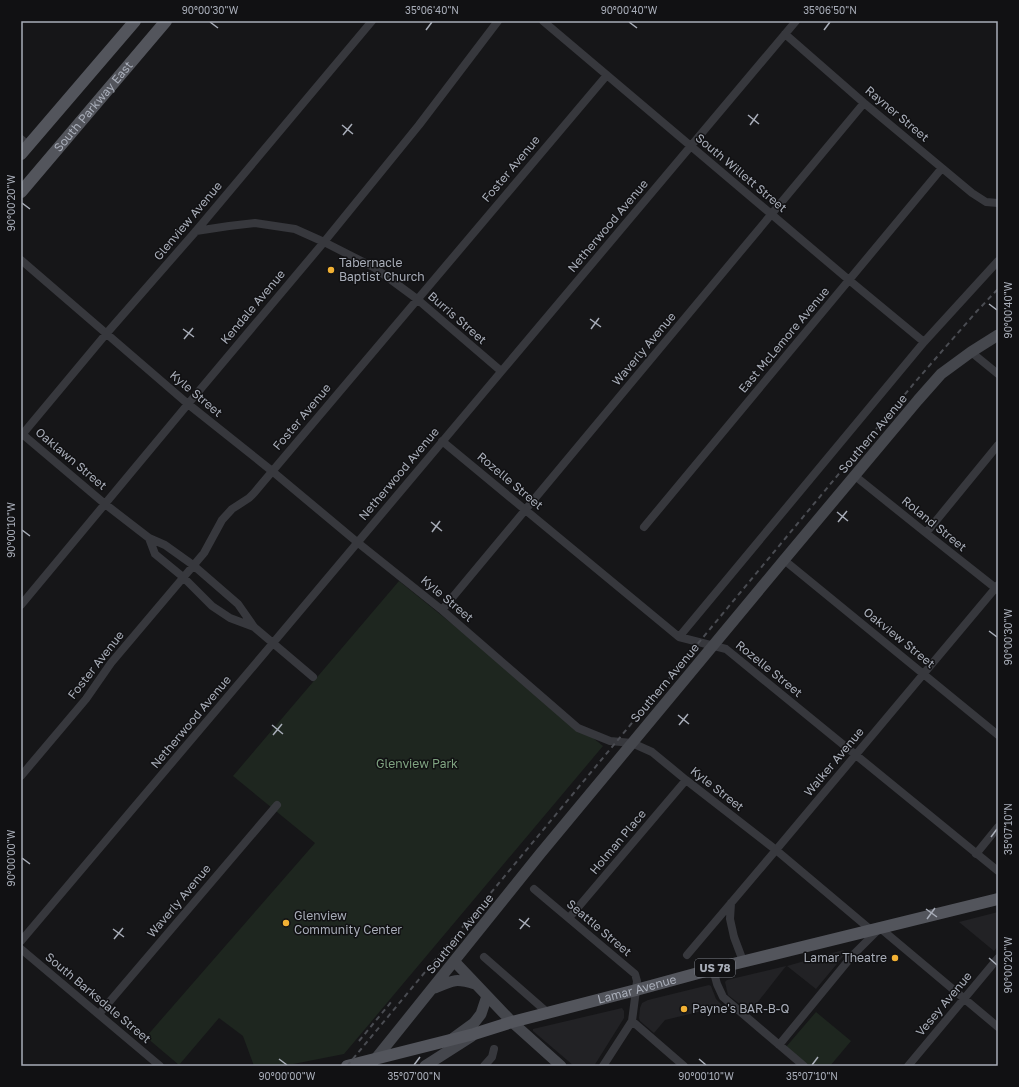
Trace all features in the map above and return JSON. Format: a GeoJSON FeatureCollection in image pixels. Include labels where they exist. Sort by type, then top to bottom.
{"type":"FeatureCollection","features":[{"type":"Feature","properties":{"kind":"main road","name":"South Parkway East"},"geometry":{"type":"LineString","coordinates":[[24,146],[135,21]]}},
{"type":"Feature","properties":{"kind":"main road","name":"South Parkway East"},"geometry":{"type":"LineString","coordinates":[[21,192],[166,21]]}},
{"type":"Feature","properties":{"kind":"main road","name":"Southern Avenue"},"geometry":{"type":"LineString","coordinates":[[370,1066],[540,854],[918,400],[941,374],[971,352],[998,335]]}},
{"type":"Feature","properties":{"kind":"main road","name":"Lamar Avenue"},"geometry":{"type":"LineString","coordinates":[[347,1066],[452,1040],[512,1022],[713,969],[998,899]]}},
{"type":"Feature","properties":{"kind":"main road"},"geometry":{"type":"LineString","coordinates":[[454,961],[512,1022],[561,1066]]}},
{"type":"Feature","properties":{"kind":"main road"},"geometry":{"type":"LineString","coordinates":[[432,989],[450,981],[464,980],[477,985]]}},
{"type":"Feature","properties":{"kind":"main road"},"geometry":{"type":"LineString","coordinates":[[452,1040],[474,1023],[481,1014],[487,996]]}},
{"type":"Feature","properties":{"kind":"main road"},"geometry":{"type":"LineString","coordinates":[[425,1066],[474,1034]]}},
{"type":"Feature","properties":{"kind":"street","name":"Glenview Avenue"},"geometry":{"type":"LineString","coordinates":[[21,434],[196,231],[372,21]]}},
{"type":"Feature","properties":{"kind":"street","name":"Kendale Avenue"},"geometry":{"type":"LineString","coordinates":[[21,605],[324,242],[419,125],[498,21]]}},
{"type":"Feature","properties":{"kind":"street","name":"South Willett Street"},"geometry":{"type":"LineString","coordinates":[[543,21],[924,342]]}},
{"type":"Feature","properties":{"kind":"street","name":"Netherwood Avenue"},"geometry":{"type":"LineString","coordinates":[[21,941],[796,21]]}},
{"type":"Feature","properties":{"kind":"street","name":"Rayner Street"},"geometry":{"type":"LineString","coordinates":[[785,34],[864,103],[972,193],[986,202],[998,203]]}},
{"type":"Feature","properties":{"kind":"street","name":"Foster Avenue"},"geometry":{"type":"LineString","coordinates":[[21,776],[86,699],[111,663],[204,553],[222,520],[232,509],[254,493],[417,298],[607,75]]}},
{"type":"Feature","properties":{"kind":"street","name":"Waverly Avenue"},"geometry":{"type":"LineString","coordinates":[[442,610],[864,103]]}},
{"type":"Feature","properties":{"kind":"street","name":"East McLemore Avenue"},"geometry":{"type":"LineString","coordinates":[[644,527],[942,168]]}},
{"type":"Feature","properties":{"kind":"street","name":"Burris Street"},"geometry":{"type":"LineString","coordinates":[[196,231],[255,223],[295,229],[324,242],[375,268],[417,298],[501,371]]}},
{"type":"Feature","properties":{"kind":"street","name":"Kyle Street"},"geometry":{"type":"LineString","coordinates":[[21,260],[188,404],[442,610],[578,728],[610,741],[632,743],[652,752],[964,998],[998,1027]]}},
{"type":"Feature","properties":{"kind":"street","name":"Southern Avenue"},"geometry":{"type":"LineString","coordinates":[[679,637],[924,342],[998,261]]}},
{"type":"Feature","properties":{"kind":"street"},"geometry":{"type":"LineString","coordinates":[[971,352],[998,374]]}},
{"type":"Feature","properties":{"kind":"street","name":"Oaklawn Street"},"geometry":{"type":"LineString","coordinates":[[21,434],[105,504],[149,538]]}},
{"type":"Feature","properties":{"kind":"street","name":"Rozelle Street"},"geometry":{"type":"LineString","coordinates":[[442,441],[679,637],[726,649],[998,871]]}},
{"type":"Feature","properties":{"kind":"street"},"geometry":{"type":"LineString","coordinates":[[926,533],[998,446]]}},
{"type":"Feature","properties":{"kind":"street","name":"Roland Street"},"geometry":{"type":"LineString","coordinates":[[855,476],[997,587]]}},
{"type":"Feature","properties":{"kind":"street"},"geometry":{"type":"LineString","coordinates":[[149,538],[165,545],[193,565],[238,604],[254,627],[313,676]]}},
{"type":"Feature","properties":{"kind":"street"},"geometry":{"type":"LineString","coordinates":[[149,538],[155,554],[183,577],[212,606],[230,618],[254,627]]}},
{"type":"Feature","properties":{"kind":"street","name":"Oakview Street"},"geometry":{"type":"LineString","coordinates":[[784,560],[998,735]]}},
{"type":"Feature","properties":{"kind":"street","name":"Walker Avenue"},"geometry":{"type":"LineString","coordinates":[[687,955],[997,587]]}},
{"type":"Feature","properties":{"kind":"street","name":"Holman Place"},"geometry":{"type":"LineString","coordinates":[[569,918],[686,780]]}},
{"type":"Feature","properties":{"kind":"street","name":"Waverly Avenue"},"geometry":{"type":"LineString","coordinates":[[99,1014],[277,804]]}},
{"type":"Feature","properties":{"kind":"street"},"geometry":{"type":"LineString","coordinates":[[976,854],[998,828]]}},
{"type":"Feature","properties":{"kind":"street","name":"Seattle Street"},"geometry":{"type":"LineString","coordinates":[[534,889],[635,974],[636,990]]}},
{"type":"Feature","properties":{"kind":"street"},"geometry":{"type":"LineString","coordinates":[[731,903],[730,919],[734,937],[743,962]]}},
{"type":"Feature","properties":{"kind":"street"},"geometry":{"type":"LineString","coordinates":[[779,1045],[875,929]]}},
{"type":"Feature","properties":{"kind":"street","name":"South Barksdale Street"},"geometry":{"type":"LineString","coordinates":[[21,949],[160,1066]]}},
{"type":"Feature","properties":{"kind":"street"},"geometry":{"type":"LineString","coordinates":[[484,957],[548,1013]]}},
{"type":"Feature","properties":{"kind":"street","name":"Vesey Avenue"},"geometry":{"type":"LineString","coordinates":[[908,1066],[998,958]]}},
{"type":"Feature","properties":{"kind":"street"},"geometry":{"type":"LineString","coordinates":[[713,969],[717,984],[723,997],[801,1065]]}},
{"type":"Feature","properties":{"kind":"street"},"geometry":{"type":"LineString","coordinates":[[603,1066],[632,1021],[636,990]]}},
{"type":"Feature","properties":{"kind":"street"},"geometry":{"type":"LineString","coordinates":[[632,1021],[684,1066]]}},
{"type":"Feature","properties":{"kind":"street"},"geometry":{"type":"LineString","coordinates":[[484,1066],[492,1057],[494,1049]]}},
{"type":"Feature","properties":{"kind":"shaded area"},"geometry":{"type":"Polygon","coordinates":[[[998,912],[998,946],[994,951],[959,922],[998,912]]]}},
{"type":"Feature","properties":{"kind":"shaded area"},"geometry":{"type":"Polygon","coordinates":[[[843,950],[846,953],[816,989],[787,966],[843,950]]]}},
{"type":"Feature","properties":{"kind":"shaded area"},"geometry":{"type":"Polygon","coordinates":[[[786,966],[750,1012],[728,995],[725,982],[727,980],[786,966]]]}},
{"type":"Feature","properties":{"kind":"shaded area"},"geometry":{"type":"Polygon","coordinates":[[[709,985],[711,986],[716,999],[723,1006],[665,1020],[654,1033],[640,1021],[640,1008],[642,1003],[648,1000],[709,985]]]}},
{"type":"Feature","properties":{"kind":"shaded area"},"geometry":{"type":"Polygon","coordinates":[[[622,1008],[624,1011],[624,1018],[594,1066],[574,1066],[533,1031],[533,1029],[622,1008]]]}},
{"type":"Feature","properties":{"kind":"green space","name":"Glenview Park"},"geometry":{"type":"Polygon","coordinates":[[[399,581],[603,746],[344,1054],[283,1066],[254,1066],[243,1036],[219,1018],[179,1065],[146,1037],[315,843],[233,776],[399,581]]]}},
{"type":"Feature","properties":{"kind":"green space"},"geometry":{"type":"Polygon","coordinates":[[[816,1012],[851,1041],[830,1066],[809,1066],[786,1047],[816,1012]]]}},
{"type":"Feature","properties":{"kind":"railway"},"geometry":{"type":"LineString","coordinates":[[347,1066],[916,381],[998,289]]}},
{"type":"Feature","properties":{"kind":"railway"},"geometry":{"type":"LineString","coordinates":[[359,1041],[392,1001]]}},
{"type":"Feature","properties":{"kind":"place","name":"Tabernacle Baptist Church"},"geometry":{"type":"Point","coordinates":[331,270]}},
{"type":"Feature","properties":{"kind":"place","name":"Glenview Community Center"},"geometry":{"type":"Point","coordinates":[286,923]}},
{"type":"Feature","properties":{"kind":"place","name":"Lamar Theatre"},"geometry":{"type":"Point","coordinates":[895,958]}},
{"type":"Feature","properties":{"kind":"place","name":"Payne's BAR-B-Q"},"geometry":{"type":"Point","coordinates":[684,1009]}}]}
